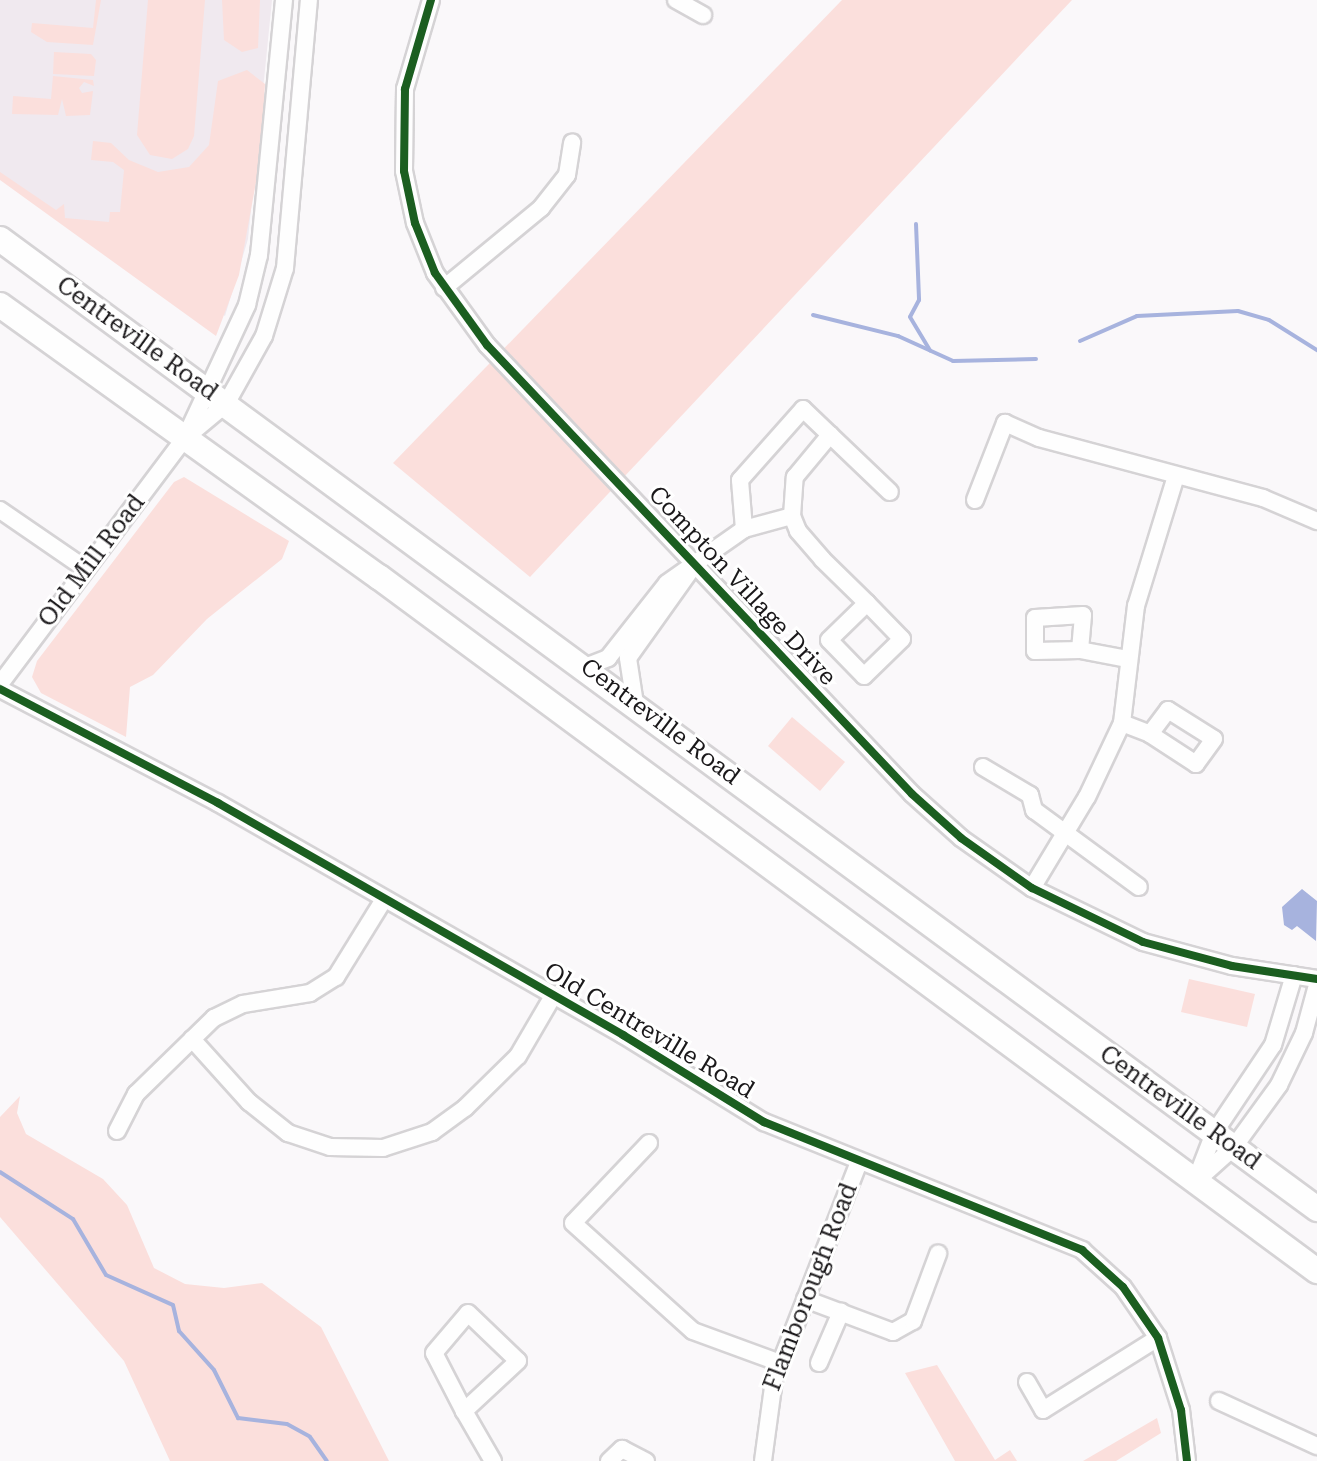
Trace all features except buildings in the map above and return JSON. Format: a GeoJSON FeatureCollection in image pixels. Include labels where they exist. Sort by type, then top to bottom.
{"type":"FeatureCollection","features":[{"type":"Feature","properties":{"kind":"highway","name":"Centreville Road"},"geometry":{"type":"LineString","coordinates":[[0,239],[1317,1209]]}},
{"type":"Feature","properties":{"kind":"highway","name":"Centreville Road"},"geometry":{"type":"LineString","coordinates":[[0,305],[1317,1271]]}},
{"type":"Feature","properties":{"kind":"street"},"geometry":{"type":"LineString","coordinates":[[185,438],[205,389],[243,314],[259,255],[284,0]]}},
{"type":"Feature","properties":{"kind":"street"},"geometry":{"type":"LineString","coordinates":[[185,438],[226,404],[264,336],[285,268],[309,0]]}},
{"type":"Feature","properties":{"kind":"street","name":"Compton Village Drive"},"geometry":{"type":"LineString","coordinates":[[431,0],[409,64],[402,141],[415,223],[444,288],[487,345],[912,794],[961,838],[1032,888],[1143,942],[1232,966],[1317,979]]}},
{"type":"Feature","properties":{"kind":"street"},"geometry":{"type":"LineString","coordinates":[[676,0],[703,15]]}},
{"type":"Feature","properties":{"kind":"street"},"geometry":{"type":"LineString","coordinates":[[444,288],[541,208],[567,175],[572,142]]}},
{"type":"Feature","properties":{"kind":"street"},"geometry":{"type":"LineString","coordinates":[[744,529],[738,494],[749,465],[803,409],[890,492]]}},
{"type":"Feature","properties":{"kind":"street"},"geometry":{"type":"LineString","coordinates":[[975,500],[1005,423],[1039,438],[1263,498],[1317,521]]}},
{"type":"Feature","properties":{"kind":"street"},"geometry":{"type":"LineString","coordinates":[[830,435],[795,477],[792,516],[814,550],[867,603],[902,639],[864,676],[829,640],[867,603]]}},
{"type":"Feature","properties":{"kind":"street","name":"Old Mill Road"},"geometry":{"type":"LineString","coordinates":[[0,687],[185,438]]}},
{"type":"Feature","properties":{"kind":"street"},"geometry":{"type":"LineString","coordinates":[[1032,888],[1087,797],[1122,723],[1128,659],[1151,546],[1176,476]]}},
{"type":"Feature","properties":{"kind":"street"},"geometry":{"type":"LineString","coordinates":[[0,510],[86,569]]}},
{"type":"Feature","properties":{"kind":"street"},"geometry":{"type":"LineString","coordinates":[[585,667],[603,662],[661,589],[744,529],[792,516]]}},
{"type":"Feature","properties":{"kind":"street"},"geometry":{"type":"LineString","coordinates":[[635,704],[628,658],[694,565]]}},
{"type":"Feature","properties":{"kind":"street"},"geometry":{"type":"LineString","coordinates":[[1080,650],[1128,659]]}},
{"type":"Feature","properties":{"kind":"street","name":"Old Centreville Road"},"geometry":{"type":"LineString","coordinates":[[0,687],[218,803],[764,1122],[1082,1250],[1123,1287],[1158,1338],[1178,1399],[1187,1461]]}},
{"type":"Feature","properties":{"kind":"street"},"geometry":{"type":"LineString","coordinates":[[1122,723],[1150,734]]}},
{"type":"Feature","properties":{"kind":"street"},"geometry":{"type":"LineString","coordinates":[[983,767],[1030,795],[1034,810],[1065,829],[1139,887]]}},
{"type":"Feature","properties":{"kind":"street"},"geometry":{"type":"LineString","coordinates":[[117,1131],[136,1094],[192,1039],[232,1008],[296,998],[325,985],[340,972],[383,901]]}},
{"type":"Feature","properties":{"kind":"street"},"geometry":{"type":"LineString","coordinates":[[1195,1182],[1214,1133],[1273,1045],[1294,975]]}},
{"type":"Feature","properties":{"kind":"street"},"geometry":{"type":"LineString","coordinates":[[1195,1182],[1234,1147],[1295,1057],[1317,985]]}},
{"type":"Feature","properties":{"kind":"street"},"geometry":{"type":"LineString","coordinates":[[192,1039],[249,1102],[288,1133],[330,1147],[383,1148],[418,1139],[455,1117],[518,1056],[553,996]]}},
{"type":"Feature","properties":{"kind":"street"},"geometry":{"type":"LineString","coordinates":[[649,1143],[573,1223],[693,1331],[780,1363]]}},
{"type":"Feature","properties":{"kind":"street","name":"Flamborough Road"},"geometry":{"type":"LineString","coordinates":[[763,1461],[764,1427],[780,1363],[859,1162]]}},
{"type":"Feature","properties":{"kind":"street"},"geometry":{"type":"LineString","coordinates":[[805,1299],[893,1332],[913,1321],[938,1254]]}},
{"type":"Feature","properties":{"kind":"street"},"geometry":{"type":"LineString","coordinates":[[819,1363],[841,1312]]}},
{"type":"Feature","properties":{"kind":"street"},"geometry":{"type":"LineString","coordinates":[[464,1411],[518,1361],[468,1313],[434,1353],[464,1411],[493,1461]]}},
{"type":"Feature","properties":{"kind":"street"},"geometry":{"type":"LineString","coordinates":[[1027,1382],[1043,1410],[1158,1338]]}},
{"type":"Feature","properties":{"kind":"street"},"geometry":{"type":"LineString","coordinates":[[1219,1401],[1317,1446]]}},
{"type":"Feature","properties":{"kind":"street"},"geometry":{"type":"LineString","coordinates":[[609,1461],[622,1449],[646,1461]]}},
{"type":"Feature","properties":{"kind":"shaded area"},"geometry":{"type":"Polygon","coordinates":[[[0,0],[272,0],[248,239],[225,316],[0,179],[0,0]]]}},
{"type":"Feature","properties":{"kind":"shaded area"},"geometry":{"type":"Polygon","coordinates":[[[96,0],[101,0],[93,45],[47,42],[31,32],[32,23],[93,28],[96,0]]]}},
{"type":"Feature","properties":{"kind":"shaded area"},"geometry":{"type":"Polygon","coordinates":[[[148,0],[205,0],[194,136],[188,149],[172,159],[150,155],[137,135],[148,0]]]}},
{"type":"Feature","properties":{"kind":"shaded area"},"geometry":{"type":"Polygon","coordinates":[[[222,0],[260,0],[258,48],[242,52],[224,40],[222,0]]]}},
{"type":"Feature","properties":{"kind":"shaded area"},"geometry":{"type":"Polygon","coordinates":[[[842,0],[1072,0],[530,577],[393,463],[842,0]]]}},
{"type":"Feature","properties":{"kind":"shaded area"},"geometry":{"type":"Polygon","coordinates":[[[54,52],[91,54],[96,60],[94,76],[53,74],[54,52]]]}},
{"type":"Feature","properties":{"kind":"shaded area"},"geometry":{"type":"Polygon","coordinates":[[[247,70],[265,84],[261,155],[239,275],[216,336],[0,180],[0,172],[56,210],[64,204],[65,218],[109,222],[110,212],[120,212],[124,170],[113,162],[91,160],[93,141],[111,143],[129,160],[158,172],[189,167],[209,145],[218,81],[247,70]]]}},
{"type":"Feature","properties":{"kind":"shaded area"},"geometry":{"type":"Polygon","coordinates":[[[53,76],[93,80],[94,86],[84,82],[79,88],[82,93],[93,91],[90,115],[66,116],[62,99],[58,115],[12,114],[13,96],[51,99],[53,76]]]}},
{"type":"Feature","properties":{"kind":"shaded area"},"geometry":{"type":"Polygon","coordinates":[[[184,477],[289,541],[282,559],[207,619],[153,675],[130,687],[126,737],[41,693],[32,677],[37,661],[174,482],[184,477]]]}},
{"type":"Feature","properties":{"kind":"shaded area"},"geometry":{"type":"Polygon","coordinates":[[[792,717],[845,762],[820,791],[768,746],[792,717]]]}},
{"type":"Feature","properties":{"kind":"shaded area"},"geometry":{"type":"Polygon","coordinates":[[[1189,979],[1255,994],[1247,1027],[1181,1012],[1189,979]]]}},
{"type":"Feature","properties":{"kind":"shaded area"},"geometry":{"type":"Polygon","coordinates":[[[20,1096],[17,1113],[26,1134],[103,1179],[127,1205],[154,1268],[185,1284],[224,1288],[262,1283],[321,1327],[389,1461],[170,1461],[124,1361],[0,1217],[0,1117],[20,1096]]]}},
{"type":"Feature","properties":{"kind":"shaded area"},"geometry":{"type":"Polygon","coordinates":[[[937,1365],[995,1460],[1010,1450],[1017,1461],[955,1461],[905,1373],[937,1365]]]}},
{"type":"Feature","properties":{"kind":"shaded area"},"geometry":{"type":"Polygon","coordinates":[[[1157,1418],[1161,1433],[1116,1461],[1083,1461],[1157,1418]]]}},
{"type":"Feature","properties":{"kind":"water"},"geometry":{"type":"Polygon","coordinates":[[[1302,889],[1317,901],[1316,941],[1297,926],[1292,930],[1284,925],[1282,907],[1302,889]]]}},
{"type":"Feature","properties":{"kind":"waterway"},"geometry":{"type":"LineString","coordinates":[[916,224],[919,300],[910,317],[930,350]]}},
{"type":"Feature","properties":{"kind":"waterway"},"geometry":{"type":"LineString","coordinates":[[1080,341],[1137,316],[1238,311],[1269,320],[1317,350]]}},
{"type":"Feature","properties":{"kind":"waterway"},"geometry":{"type":"LineString","coordinates":[[813,315],[898,336],[953,361],[1036,359]]}},
{"type":"Feature","properties":{"kind":"waterway"},"geometry":{"type":"LineString","coordinates":[[0,1172],[73,1219],[106,1275],[173,1305],[179,1331],[214,1370],[238,1418],[287,1424],[310,1437],[327,1461]]}},
{"type":"Feature","properties":{"kind":"cycle path"},"geometry":{"type":"LineString","coordinates":[[431,0],[405,89],[404,171],[415,223],[435,273],[487,345],[912,794],[961,838],[1032,888],[1143,942],[1232,966],[1317,979]]}},
{"type":"Feature","properties":{"kind":"cycle path"},"geometry":{"type":"LineString","coordinates":[[0,689],[218,803],[623,1035],[764,1122],[1082,1250],[1123,1287],[1158,1338],[1181,1410],[1187,1461]]}}]}
